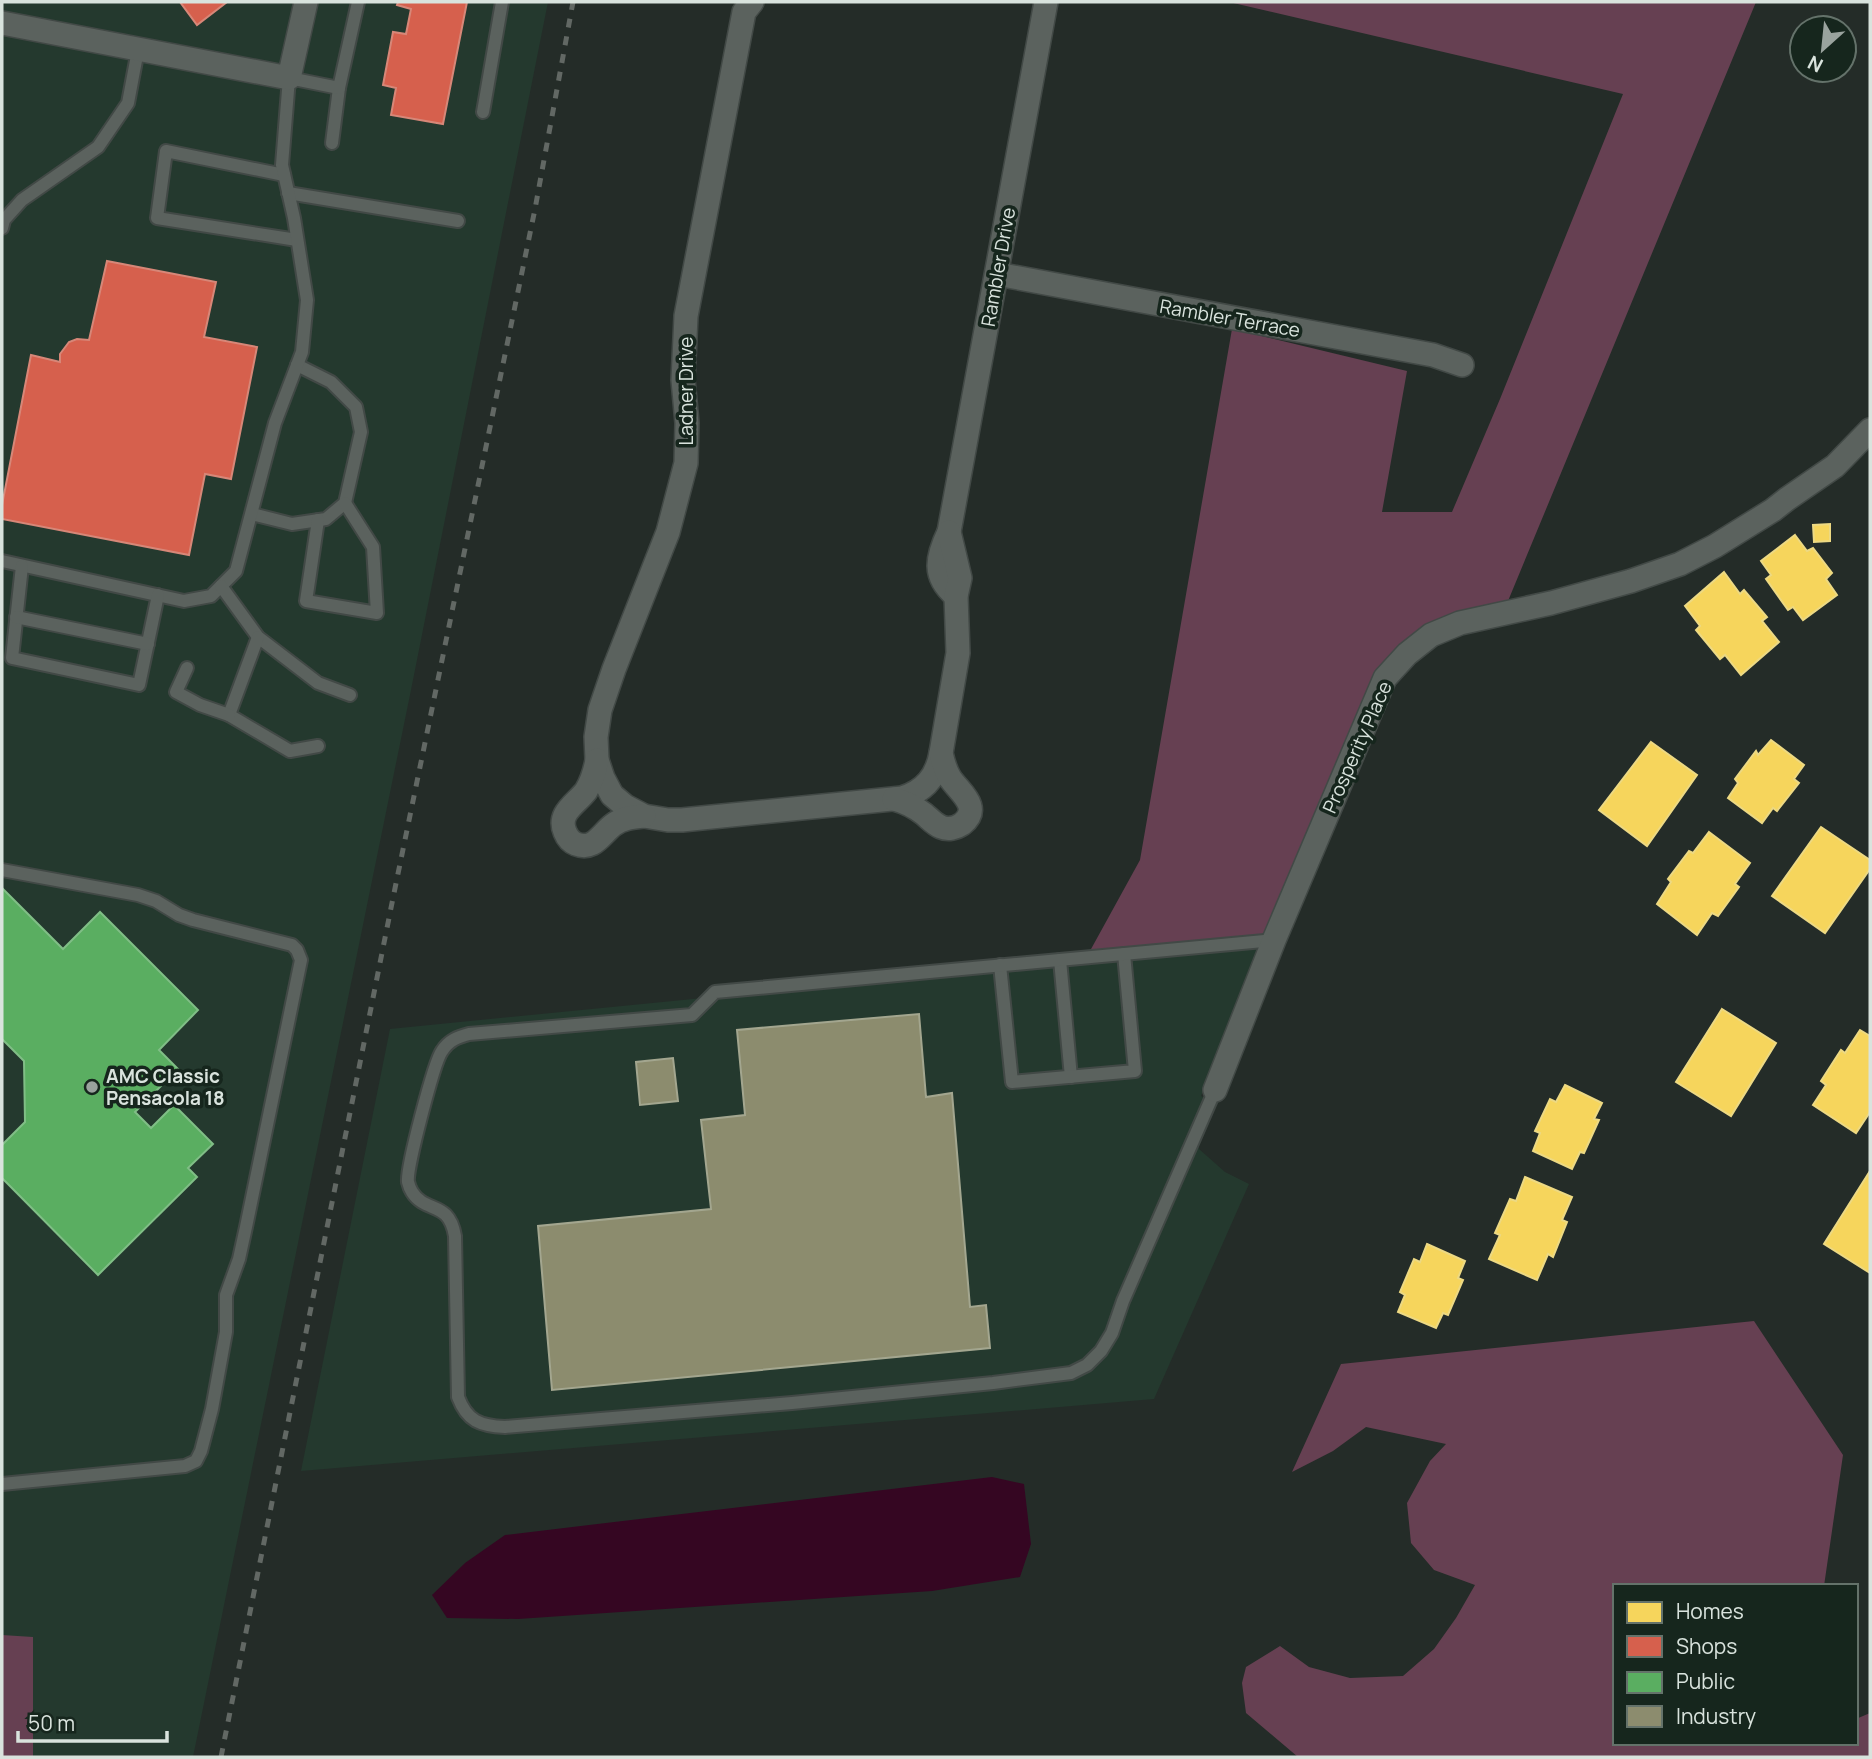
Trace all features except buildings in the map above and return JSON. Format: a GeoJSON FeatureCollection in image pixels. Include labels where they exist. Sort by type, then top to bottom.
{"type":"FeatureCollection","features":[{"type":"Feature","properties":{"kind":"street"},"geometry":{"type":"LineString","coordinates":[[2,23],[289,78],[306,2]]}},
{"type":"Feature","properties":{"kind":"street","name":"Rambler Drive"},"geometry":{"type":"LineString","coordinates":[[894,799],[910,796],[929,782],[941,753],[958,653],[956,596],[960,578],[949,531],[1046,2]]}},
{"type":"Feature","properties":{"kind":"street","name":"Ladner Drive"},"geometry":{"type":"LineString","coordinates":[[745,5],[686,316],[682,380],[687,423],[686,463],[668,532],[600,710],[594,776],[586,792],[566,811],[564,830],[568,838],[576,844],[587,845],[596,842],[613,825],[625,818],[645,816],[682,820],[894,799]]}},
{"type":"Feature","properties":{"kind":"street","name":"Rambler Terrace"},"geometry":{"type":"LineString","coordinates":[[997,274],[1433,355],[1462,365]]}},
{"type":"Feature","properties":{"kind":"street","name":"Prosperity Place"},"geometry":{"type":"LineString","coordinates":[[1215,1090],[1274,940],[1385,678],[1408,654],[1431,635],[1461,623],[1630,582],[1680,564],[1773,510],[1835,466],[1870,430]]}},
{"type":"Feature","properties":{"kind":"street"},"geometry":{"type":"LineString","coordinates":[[894,799],[919,810],[943,828],[960,825],[967,818],[970,808],[968,798],[950,778],[941,753]]}},
{"type":"Feature","properties":{"kind":"street","name":"Ladner Drive"},"geometry":{"type":"LineString","coordinates":[[597,760],[612,794],[625,806],[645,816]]}},
{"type":"Feature","properties":{"kind":"lane"},"geometry":{"type":"LineString","coordinates":[[332,143],[339,88],[358,2]]}},
{"type":"Feature","properties":{"kind":"lane"},"geometry":{"type":"LineString","coordinates":[[483,113],[502,2]]}},
{"type":"Feature","properties":{"kind":"lane"},"geometry":{"type":"LineString","coordinates":[[2,228],[4,220],[22,200],[97,147],[128,103],[138,50]]}},
{"type":"Feature","properties":{"kind":"lane"},"geometry":{"type":"LineString","coordinates":[[2,561],[184,601],[211,596],[236,572],[275,423],[302,352],[307,300],[282,165],[289,78],[339,88]]}},
{"type":"Feature","properties":{"kind":"lane"},"geometry":{"type":"LineString","coordinates":[[284,175],[166,151],[157,218],[297,240]]}},
{"type":"Feature","properties":{"kind":"lane"},"geometry":{"type":"LineString","coordinates":[[288,193],[458,221]]}},
{"type":"Feature","properties":{"kind":"lane"},"geometry":{"type":"LineString","coordinates":[[252,514],[292,524],[326,519],[345,503],[361,432],[356,407],[331,382],[297,365]]}},
{"type":"Feature","properties":{"kind":"lane"},"geometry":{"type":"LineString","coordinates":[[318,520],[306,601],[377,613],[373,547],[345,503]]}},
{"type":"Feature","properties":{"kind":"lane"},"geometry":{"type":"LineString","coordinates":[[22,566],[12,658],[113,680],[139,685],[158,595]]}},
{"type":"Feature","properties":{"kind":"lane"},"geometry":{"type":"LineString","coordinates":[[221,586],[258,637],[318,683],[349,695]]}},
{"type":"Feature","properties":{"kind":"lane"},"geometry":{"type":"LineString","coordinates":[[16,617],[148,645]]}},
{"type":"Feature","properties":{"kind":"lane"},"geometry":{"type":"LineString","coordinates":[[229,715],[258,637]]}},
{"type":"Feature","properties":{"kind":"lane"},"geometry":{"type":"LineString","coordinates":[[187,668],[176,692],[200,705],[229,715],[290,751],[318,746]]}},
{"type":"Feature","properties":{"kind":"lane"},"geometry":{"type":"LineString","coordinates":[[2,870],[138,895],[193,920],[292,945],[298,950],[301,960],[239,1259],[226,1295],[226,1332],[212,1409],[196,1461],[185,1466],[2,1484]]}},
{"type":"Feature","properties":{"kind":"lane"},"geometry":{"type":"LineString","coordinates":[[1215,1090],[1123,1301],[1112,1333],[1101,1351],[1087,1365],[1071,1373],[819,1400],[505,1427],[489,1427],[471,1418],[462,1407],[458,1397],[453,1223],[442,1211],[412,1194],[407,1181],[424,1103],[441,1052],[454,1038],[469,1034],[692,1015],[715,992],[1274,940]]}},
{"type":"Feature","properties":{"kind":"lane"},"geometry":{"type":"LineString","coordinates":[[1000,965],[1012,1082],[1071,1077],[1135,1071],[1124,954]]}},
{"type":"Feature","properties":{"kind":"lane"},"geometry":{"type":"LineString","coordinates":[[1060,960],[1071,1077]]}},
{"type":"Feature","properties":{"kind":"shaded area"},"geometry":{"type":"Polygon","coordinates":[[[2,2],[295,2],[281,65],[2,11],[2,2]]]}},
{"type":"Feature","properties":{"kind":"shaded area"},"geometry":{"type":"Polygon","coordinates":[[[316,2],[548,2],[411,690],[193,1757],[2,1757],[2,34],[295,91],[316,2]]]}},
{"type":"Feature","properties":{"kind":"shaded area"},"geometry":{"type":"Polygon","coordinates":[[[1229,2],[1756,2],[1508,601],[1402,646],[1263,938],[1085,960],[1140,860],[1232,329],[1407,371],[1382,512],[1452,512],[1623,94],[1229,2]]]}},
{"type":"Feature","properties":{"kind":"shaded area"},"geometry":{"type":"Polygon","coordinates":[[[1263,938],[1201,1096],[1207,1099],[1195,1126],[1199,1149],[1225,1172],[1249,1184],[1154,1399],[301,1471],[390,1029],[1167,952],[1263,938]]]}},
{"type":"Feature","properties":{"kind":"shaded area"},"geometry":{"type":"Polygon","coordinates":[[[1754,1321],[1843,1455],[1824,1584],[1613,1584],[1613,1745],[1858,1745],[1858,1718],[1870,1713],[1870,1757],[1298,1757],[1246,1713],[1242,1683],[1246,1667],[1280,1646],[1309,1667],[1350,1678],[1403,1676],[1434,1649],[1475,1585],[1434,1570],[1411,1543],[1407,1503],[1430,1461],[1446,1444],[1366,1427],[1333,1451],[1292,1472],[1341,1364],[1754,1321]]]}},
{"type":"Feature","properties":{"kind":"shaded area"},"geometry":{"type":"Polygon","coordinates":[[[992,1477],[1024,1484],[1031,1544],[1020,1577],[932,1591],[518,1619],[447,1618],[432,1595],[465,1563],[505,1535],[992,1477]]]}},
{"type":"Feature","properties":{"kind":"shaded area"},"geometry":{"type":"Polygon","coordinates":[[[2,1635],[33,1637],[33,1757],[2,1757],[2,1635]]]}},
{"type":"Feature","properties":{"kind":"railway"},"geometry":{"type":"LineString","coordinates":[[221,1757],[393,898],[535,209],[573,2]]}},
{"type":"Feature","properties":{"kind":"place","name":"AMC Classic Pensacola 18"},"geometry":{"type":"Point","coordinates":[92,1087]}}]}
